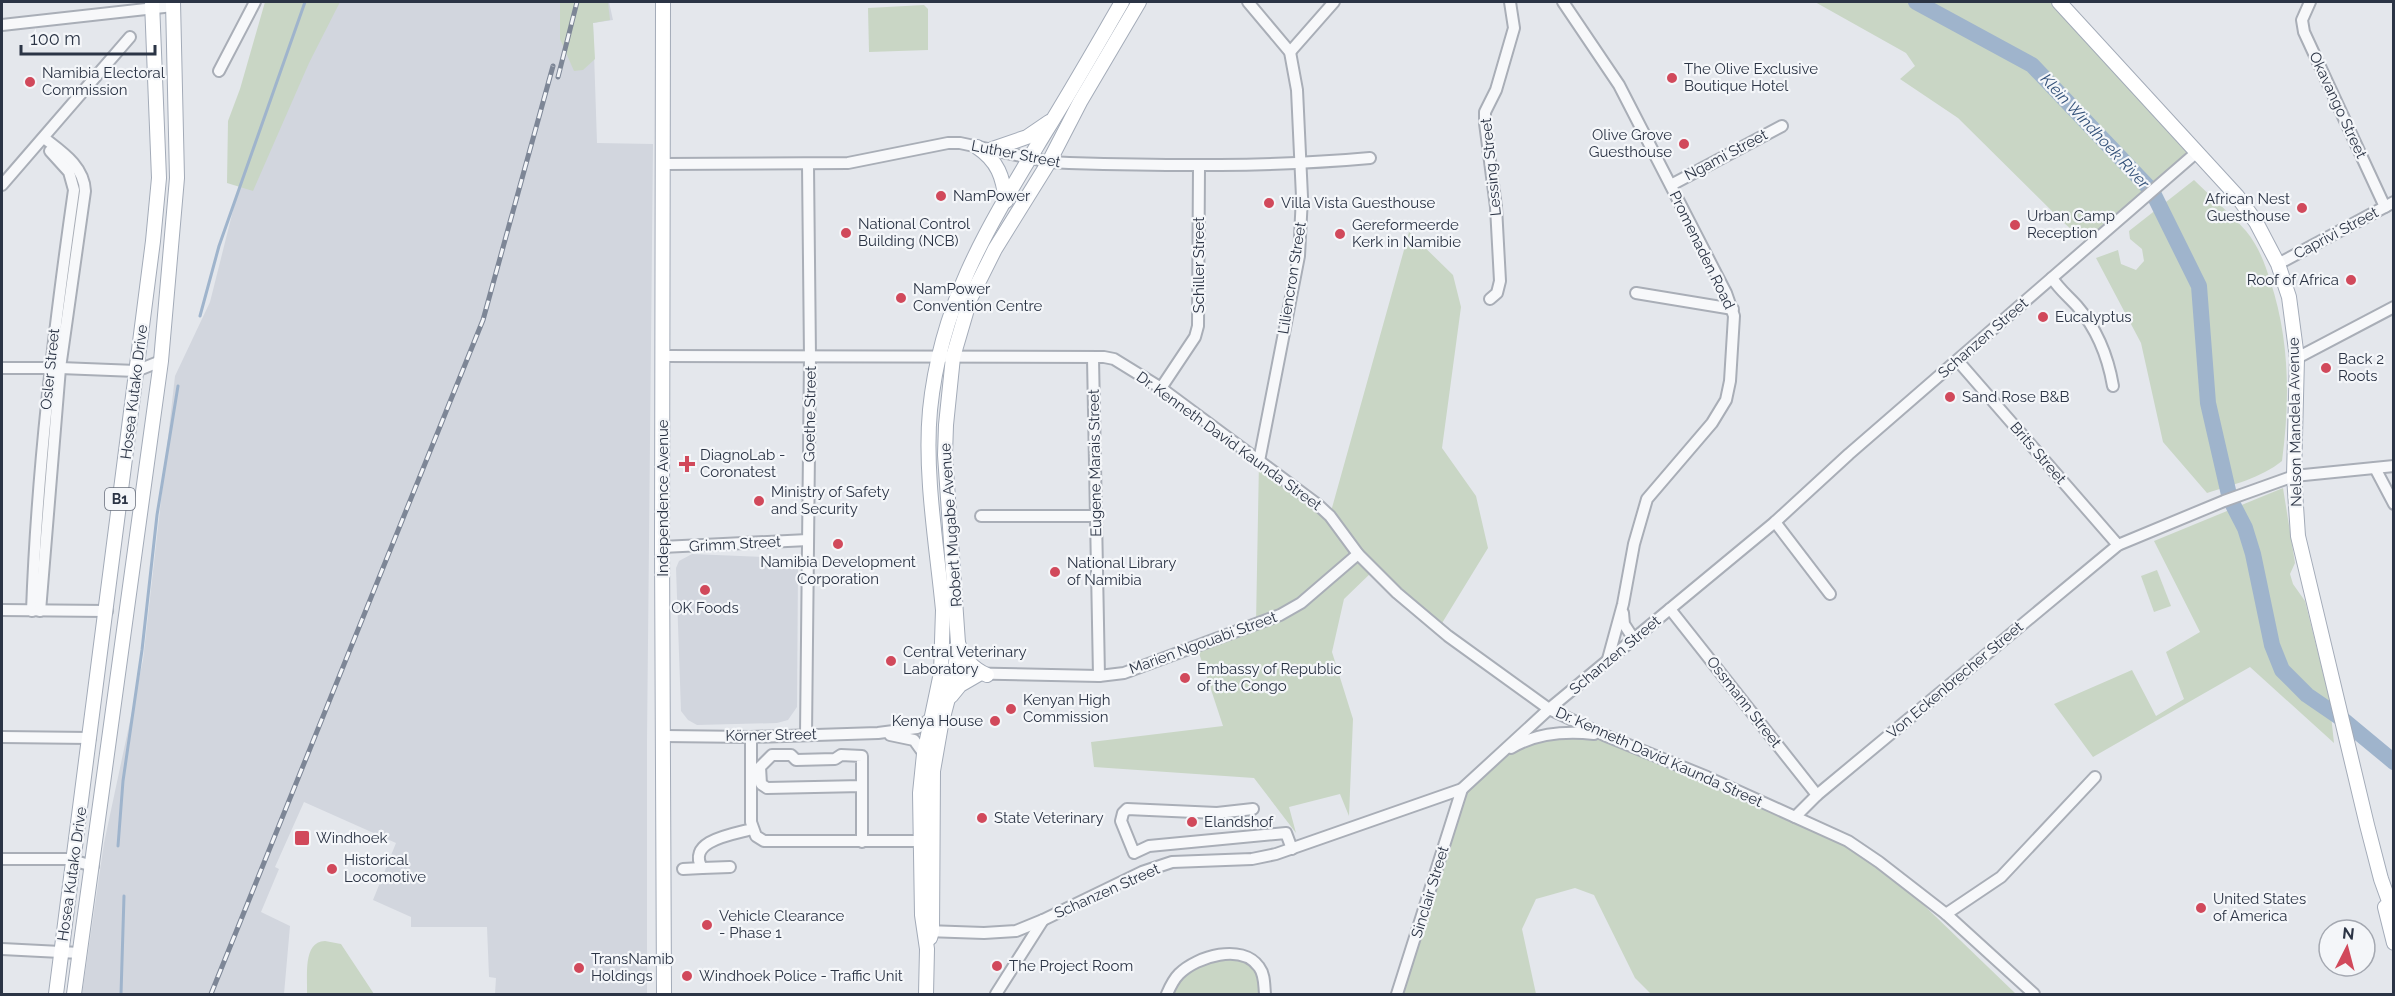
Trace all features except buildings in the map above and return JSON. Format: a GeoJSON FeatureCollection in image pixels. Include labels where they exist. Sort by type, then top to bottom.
{"type":"FeatureCollection","features":[{"type":"Feature","properties":{"kind":"main road","name":"Independence Avenue"},"geometry":{"type":"LineString","coordinates":[[663,2],[664,994]]}},
{"type":"Feature","properties":{"kind":"main road","name":"Robert Mugabe Avenue"},"geometry":{"type":"LineString","coordinates":[[926,842],[920,793],[924,754],[938,688],[943,610],[929,441],[930,411],[938,357],[949,316],[972,259],[1122,2]]}},
{"type":"Feature","properties":{"kind":"main road","name":"Robert Mugabe Avenue"},"geometry":{"type":"LineString","coordinates":[[926,994],[926,842],[933,771],[941,725],[949,702],[955,672],[958,643],[945,455],[953,357],[975,288],[995,249],[1048,162],[1080,102],[1139,2]]}},
{"type":"Feature","properties":{"kind":"main road"},"geometry":{"type":"LineString","coordinates":[[1080,102],[1093,93],[1116,52],[1150,2]]}},
{"type":"Feature","properties":{"kind":"main road","name":"Nelson Mandela Avenue"},"geometry":{"type":"LineString","coordinates":[[2059,2],[2230,188],[2249,213],[2278,264],[2289,297],[2297,358],[2294,476],[2298,536],[2381,879],[2394,915]]}},
{"type":"Feature","properties":{"kind":"main road","name":"Hosea Kutako Drive"},"geometry":{"type":"LineString","coordinates":[[75,994],[161,361],[177,178],[173,4]]}},
{"type":"Feature","properties":{"kind":"main road","name":"Hosea Kutako Drive"},"geometry":{"type":"LineString","coordinates":[[56,994],[107,611],[159,178],[152,5]]}},
{"type":"Feature","properties":{"kind":"main road"},"geometry":{"type":"LineString","coordinates":[[992,149],[1027,137],[1053,119]]}},
{"type":"Feature","properties":{"kind":"main road"},"geometry":{"type":"LineString","coordinates":[[977,147],[996,164],[1003,178],[1006,201]]}},
{"type":"Feature","properties":{"kind":"main road"},"geometry":{"type":"LineString","coordinates":[[949,702],[955,689],[983,674],[975,669],[963,654],[958,643]]}},
{"type":"Feature","properties":{"kind":"main road","name":"Nelson Mandela Avenue"},"geometry":{"type":"LineString","coordinates":[[2381,879],[2384,904],[2394,943]]}},
{"type":"Feature","properties":{"kind":"street"},"geometry":{"type":"LineString","coordinates":[[219,71],[255,2]]}},
{"type":"Feature","properties":{"kind":"street","name":"Liliencron Street"},"geometry":{"type":"LineString","coordinates":[[1248,2],[1290,52],[1297,90],[1301,164],[1302,213],[1299,256],[1259,461]]}},
{"type":"Feature","properties":{"kind":"street"},"geometry":{"type":"LineString","coordinates":[[1290,52],[1334,2]]}},
{"type":"Feature","properties":{"kind":"street","name":"Lessing Street"},"geometry":{"type":"LineString","coordinates":[[1490,299],[1497,293],[1500,281],[1496,207],[1485,112],[1496,90],[1512,38],[1514,20],[1510,2]]}},
{"type":"Feature","properties":{"kind":"street","name":"Promenaden Road"},"geometry":{"type":"LineString","coordinates":[[1563,2],[1619,84],[1733,309],[1732,352],[1726,400],[1712,423],[1647,499],[1634,544],[1623,604],[1608,659]]}},
{"type":"Feature","properties":{"kind":"street","name":"Okavango Street"},"geometry":{"type":"LineString","coordinates":[[2310,2],[2304,10],[2302,20],[2304,32],[2389,204]]}},
{"type":"Feature","properties":{"kind":"street"},"geometry":{"type":"LineString","coordinates":[[2,25],[173,4]]}},
{"type":"Feature","properties":{"kind":"street"},"geometry":{"type":"LineString","coordinates":[[2,185],[130,38]]}},
{"type":"Feature","properties":{"kind":"street","name":"Ngami Street"},"geometry":{"type":"LineString","coordinates":[[1671,185],[1782,126]]}},
{"type":"Feature","properties":{"kind":"street","name":"Osler Street"},"geometry":{"type":"LineString","coordinates":[[36,611],[34,552],[74,183],[64,164],[42,140]]}},
{"type":"Feature","properties":{"kind":"street","name":"Luther Street"},"geometry":{"type":"LineString","coordinates":[[664,165],[848,163],[948,143],[992,149],[1048,162],[1199,166],[1301,164],[1370,158]]}},
{"type":"Feature","properties":{"kind":"street","name":"Schanzen Street"},"geometry":{"type":"LineString","coordinates":[[927,931],[984,933],[1016,931],[1142,872],[1172,862],[1252,859],[1292,849],[1462,789],[1549,709],[1775,522],[1849,454],[2197,152]]}},
{"type":"Feature","properties":{"kind":"street","name":"Goethe Street"},"geometry":{"type":"LineString","coordinates":[[806,735],[810,357],[808,165]]}},
{"type":"Feature","properties":{"kind":"street","name":"Schiller Street"},"geometry":{"type":"LineString","coordinates":[[1161,388],[1195,337],[1198,326],[1199,166]]}},
{"type":"Feature","properties":{"kind":"street","name":"Caprivi Street"},"geometry":{"type":"LineString","coordinates":[[2278,264],[2389,204]]}},
{"type":"Feature","properties":{"kind":"street"},"geometry":{"type":"LineString","coordinates":[[2052,278],[2059,289],[2077,307],[2098,338],[2109,364],[2113,386]]}},
{"type":"Feature","properties":{"kind":"street"},"geometry":{"type":"LineString","coordinates":[[1636,294],[1733,309]]}},
{"type":"Feature","properties":{"kind":"street"},"geometry":{"type":"LineString","coordinates":[[2297,358],[2394,307]]}},
{"type":"Feature","properties":{"kind":"street","name":"Dr. Kenneth David Kaunda Street"},"geometry":{"type":"LineString","coordinates":[[663,356],[1114,359],[1161,388],[1330,516],[1358,554],[1397,593],[1439,628],[1549,709],[1604,735],[1707,777],[1864,850],[1946,914],[2034,994]]}},
{"type":"Feature","properties":{"kind":"street","name":"Eugene Marais Street"},"geometry":{"type":"LineString","coordinates":[[1093,358],[1099,676]]}},
{"type":"Feature","properties":{"kind":"street"},"geometry":{"type":"LineString","coordinates":[[2,368],[136,371],[161,361]]}},
{"type":"Feature","properties":{"kind":"street","name":"Brits Street"},"geometry":{"type":"LineString","coordinates":[[1958,361],[2118,545]]}},
{"type":"Feature","properties":{"kind":"street"},"geometry":{"type":"LineString","coordinates":[[2294,476],[2394,466]]}},
{"type":"Feature","properties":{"kind":"street"},"geometry":{"type":"LineString","coordinates":[[2375,468],[2394,504]]}},
{"type":"Feature","properties":{"kind":"street","name":"Von Eckenbrecher Street"},"geometry":{"type":"LineString","coordinates":[[1795,817],[1817,795],[2118,545],[2224,501],[2294,476]]}},
{"type":"Feature","properties":{"kind":"street"},"geometry":{"type":"LineString","coordinates":[[981,516],[1096,516]]}},
{"type":"Feature","properties":{"kind":"street"},"geometry":{"type":"LineString","coordinates":[[1775,522],[1830,594]]}},
{"type":"Feature","properties":{"kind":"street","name":"Grimm Street"},"geometry":{"type":"LineString","coordinates":[[662,547],[808,540]]}},
{"type":"Feature","properties":{"kind":"street","name":"Marien Ngouabi Street"},"geometry":{"type":"LineString","coordinates":[[955,672],[1113,676],[1137,669],[1280,615],[1300,603],[1358,554]]}},
{"type":"Feature","properties":{"kind":"street","name":"Promenaden Road"},"geometry":{"type":"LineString","coordinates":[[1623,604],[1624,624],[1633,638]]}},
{"type":"Feature","properties":{"kind":"street","name":"Ossmann Street"},"geometry":{"type":"LineString","coordinates":[[1670,609],[1817,795]]}},
{"type":"Feature","properties":{"kind":"street"},"geometry":{"type":"LineString","coordinates":[[2,610],[107,611]]}},
{"type":"Feature","properties":{"kind":"street"},"geometry":{"type":"LineString","coordinates":[[938,688],[948,673],[955,672]]}},
{"type":"Feature","properties":{"kind":"street","name":"Körner Street"},"geometry":{"type":"LineString","coordinates":[[663,736],[751,737],[878,733],[917,728],[932,718]]}},
{"type":"Feature","properties":{"kind":"street"},"geometry":{"type":"LineString","coordinates":[[1494,758],[1515,745],[1548,734],[1572,731],[1604,735]]}},
{"type":"Feature","properties":{"kind":"street","name":"Körner Street"},"geometry":{"type":"LineString","coordinates":[[878,733],[914,740],[924,754]]}},
{"type":"Feature","properties":{"kind":"street"},"geometry":{"type":"LineString","coordinates":[[2,737],[90,738]]}},
{"type":"Feature","properties":{"kind":"street"},"geometry":{"type":"LineString","coordinates":[[751,737],[754,833]]}},
{"type":"Feature","properties":{"kind":"street"},"geometry":{"type":"LineString","coordinates":[[862,786],[767,788],[761,784],[760,767],[772,755],[791,755],[796,760],[836,759],[841,755],[859,754],[862,759],[862,786],[862,842]]}},
{"type":"Feature","properties":{"kind":"street"},"geometry":{"type":"LineString","coordinates":[[1946,914],[2001,877],[2095,777]]}},
{"type":"Feature","properties":{"kind":"street","name":"Sinclair Street"},"geometry":{"type":"LineString","coordinates":[[1397,994],[1462,789]]}},
{"type":"Feature","properties":{"kind":"street"},"geometry":{"type":"LineString","coordinates":[[1142,872],[1121,821],[1124,810],[1217,813],[1253,809]]}},
{"type":"Feature","properties":{"kind":"street"},"geometry":{"type":"LineString","coordinates":[[702,868],[699,865],[699,854],[703,847],[718,838],[754,833],[764,841],[926,842]]}},
{"type":"Feature","properties":{"kind":"street"},"geometry":{"type":"LineString","coordinates":[[1134,853],[1149,846],[1286,833],[1292,849]]}},
{"type":"Feature","properties":{"kind":"street"},"geometry":{"type":"LineString","coordinates":[[4,859],[74,861],[93,866]]}},
{"type":"Feature","properties":{"kind":"street"},"geometry":{"type":"LineString","coordinates":[[683,869],[730,867]]}},
{"type":"Feature","properties":{"kind":"street"},"geometry":{"type":"LineString","coordinates":[[996,994],[1043,920]]}},
{"type":"Feature","properties":{"kind":"street"},"geometry":{"type":"LineString","coordinates":[[2,949],[80,952]]}},
{"type":"Feature","properties":{"kind":"street"},"geometry":{"type":"LineString","coordinates":[[1167,994],[1178,975],[1191,964],[1206,958],[1237,953],[1247,957],[1261,969],[1265,994]]}},
{"type":"Feature","properties":{"kind":"shaded area"},"geometry":{"type":"Polygon","coordinates":[[[302,2],[609,2],[613,20],[593,23],[597,143],[653,144],[647,994],[495,994],[496,978],[489,977],[487,927],[411,927],[411,917],[373,900],[396,843],[304,802],[275,867],[279,869],[261,912],[290,926],[284,994],[82,994],[104,843],[143,660],[175,376],[210,302],[262,95],[302,2]]]}},
{"type":"Feature","properties":{"kind":"shaded area"},"geometry":{"type":"Polygon","coordinates":[[[692,554],[788,558],[795,563],[798,569],[797,707],[788,720],[777,723],[697,725],[688,720],[681,711],[676,568],[679,561],[692,554]]]}},
{"type":"Feature","properties":{"kind":"green space"},"geometry":{"type":"Polygon","coordinates":[[[265,2],[340,2],[309,63],[253,191],[227,183],[228,121],[240,89],[265,2]]]}},
{"type":"Feature","properties":{"kind":"green space"},"geometry":{"type":"Polygon","coordinates":[[[560,2],[608,2],[610,20],[593,23],[595,59],[583,70],[574,71],[560,39],[560,2]]]}},
{"type":"Feature","properties":{"kind":"green space"},"geometry":{"type":"Polygon","coordinates":[[[1815,2],[2058,2],[2197,152],[2090,246],[1958,118],[1900,79],[1915,66],[1906,53],[1815,2]]]}},
{"type":"Feature","properties":{"kind":"green space"},"geometry":{"type":"Polygon","coordinates":[[[924,5],[928,9],[928,50],[869,52],[868,8],[924,5]]]}},
{"type":"Feature","properties":{"kind":"green space"},"geometry":{"type":"Polygon","coordinates":[[[2194,180],[2246,231],[2261,255],[2277,303],[2285,348],[2287,393],[2282,461],[2256,476],[2207,493],[2163,442],[2141,343],[2096,258],[2118,250],[2121,264],[2136,270],[2144,261],[2142,249],[2130,239],[2129,231],[2194,180]]]}},
{"type":"Feature","properties":{"kind":"green space"},"geometry":{"type":"Polygon","coordinates":[[[1409,232],[1453,275],[1461,307],[1442,448],[1476,496],[1488,548],[1439,628],[1374,570],[1344,599],[1332,652],[1353,719],[1349,816],[1340,794],[1289,807],[1296,833],[1254,778],[1094,767],[1091,742],[1223,726],[1197,647],[1256,624],[1259,461],[1330,515],[1409,232]]]}},
{"type":"Feature","properties":{"kind":"green space"},"geometry":{"type":"Polygon","coordinates":[[[2283,488],[2295,563],[2290,574],[2293,584],[2305,601],[2329,697],[2334,743],[2250,667],[2093,757],[2054,704],[2132,670],[2156,716],[2184,699],[2166,652],[2200,632],[2154,541],[2283,488]]]}},
{"type":"Feature","properties":{"kind":"green space"},"geometry":{"type":"Polygon","coordinates":[[[2157,570],[2171,606],[2154,612],[2141,576],[2157,570]]]}},
{"type":"Feature","properties":{"kind":"green space"},"geometry":{"type":"Polygon","coordinates":[[[1548,734],[1604,735],[1707,777],[1879,862],[2015,993],[1651,994],[1635,978],[1594,895],[1575,888],[1536,899],[1522,929],[1536,994],[1397,994],[1462,789],[1494,758],[1548,734]]]}},
{"type":"Feature","properties":{"kind":"green space"},"geometry":{"type":"Polygon","coordinates":[[[325,941],[341,944],[374,994],[307,994],[309,954],[313,947],[325,941]]]}},
{"type":"Feature","properties":{"kind":"green space"},"geometry":{"type":"Polygon","coordinates":[[[1219,956],[1255,962],[1265,994],[1167,994],[1178,975],[1219,956]]]}},
{"type":"Feature","properties":{"kind":"waterway"},"geometry":{"type":"LineString","coordinates":[[200,316],[219,246],[305,2]]}},
{"type":"Feature","properties":{"kind":"waterway","name":"Klein Windhoek River"},"geometry":{"type":"LineString","coordinates":[[1916,2],[2032,65],[2152,191],[2199,286],[2208,403],[2230,499],[2245,528],[2253,554],[2272,645],[2282,670],[2307,695],[2342,719],[2394,762]]}},
{"type":"Feature","properties":{"kind":"waterway"},"geometry":{"type":"LineString","coordinates":[[118,846],[123,781],[142,650],[157,515],[178,386]]}},
{"type":"Feature","properties":{"kind":"waterway"},"geometry":{"type":"LineString","coordinates":[[121,994],[124,896]]}},
{"type":"Feature","properties":{"kind":"railway"},"geometry":{"type":"LineString","coordinates":[[558,77],[577,2]]}},
{"type":"Feature","properties":{"kind":"railway"},"geometry":{"type":"LineString","coordinates":[[211,994],[483,320],[553,66]]}},
{"type":"Feature","properties":{"kind":"place","name":"The Olive Exclusive Boutique Hotel"},"geometry":{"type":"Point","coordinates":[1672,78]}},
{"type":"Feature","properties":{"kind":"place","name":"Namibia Electoral Commission"},"geometry":{"type":"Point","coordinates":[30,82]}},
{"type":"Feature","properties":{"kind":"place","name":"Olive Grove Guesthouse"},"geometry":{"type":"Point","coordinates":[1684,144]}},
{"type":"Feature","properties":{"kind":"place","name":"NamPower"},"geometry":{"type":"Point","coordinates":[941,196]}},
{"type":"Feature","properties":{"kind":"place","name":"Villa Vista Guesthouse"},"geometry":{"type":"Point","coordinates":[1269,203]}},
{"type":"Feature","properties":{"kind":"place","name":"African Nest Guesthouse"},"geometry":{"type":"Point","coordinates":[2302,208]}},
{"type":"Feature","properties":{"kind":"place","name":"Urban Camp Reception"},"geometry":{"type":"Point","coordinates":[2015,225]}},
{"type":"Feature","properties":{"kind":"place","name":"National Control Building (NCB)"},"geometry":{"type":"Point","coordinates":[846,233]}},
{"type":"Feature","properties":{"kind":"place","name":"Gereformeerde Kerk in Namibie"},"geometry":{"type":"Point","coordinates":[1340,234]}},
{"type":"Feature","properties":{"kind":"place","name":"Roof of Africa"},"geometry":{"type":"Point","coordinates":[2351,280]}},
{"type":"Feature","properties":{"kind":"place","name":"NamPower Convention Centre"},"geometry":{"type":"Point","coordinates":[901,298]}},
{"type":"Feature","properties":{"kind":"place","name":"Eucalyptus"},"geometry":{"type":"Point","coordinates":[2043,317]}},
{"type":"Feature","properties":{"kind":"place","name":"Back 2 Roots"},"geometry":{"type":"Point","coordinates":[2326,368]}},
{"type":"Feature","properties":{"kind":"place","name":"Sand Rose B&B"},"geometry":{"type":"Point","coordinates":[1950,397]}},
{"type":"Feature","properties":{"kind":"place","name":"DiagnoLab - Coronatest"},"geometry":{"type":"Point","coordinates":[687,464]}},
{"type":"Feature","properties":{"kind":"place","name":"Ministry of Safety and Security"},"geometry":{"type":"Point","coordinates":[759,501]}},
{"type":"Feature","properties":{"kind":"place","name":"Namibia Development Corporation"},"geometry":{"type":"Point","coordinates":[838,544]}},
{"type":"Feature","properties":{"kind":"place","name":"National Library of Namibia"},"geometry":{"type":"Point","coordinates":[1055,572]}},
{"type":"Feature","properties":{"kind":"place","name":"OK Foods"},"geometry":{"type":"Point","coordinates":[705,590]}},
{"type":"Feature","properties":{"kind":"place","name":"Central Veterinary Laboratory"},"geometry":{"type":"Point","coordinates":[891,661]}},
{"type":"Feature","properties":{"kind":"place","name":"Embassy of Republic of the Congo"},"geometry":{"type":"Point","coordinates":[1185,678]}},
{"type":"Feature","properties":{"kind":"place","name":"Kenyan High Commission"},"geometry":{"type":"Point","coordinates":[1011,709]}},
{"type":"Feature","properties":{"kind":"place","name":"Kenya House"},"geometry":{"type":"Point","coordinates":[995,721]}},
{"type":"Feature","properties":{"kind":"place","name":"State Veterinary"},"geometry":{"type":"Point","coordinates":[982,818]}},
{"type":"Feature","properties":{"kind":"place","name":"Elandshof"},"geometry":{"type":"Point","coordinates":[1192,822]}},
{"type":"Feature","properties":{"kind":"place","name":"Windhoek"},"geometry":{"type":"Point","coordinates":[302,838]}},
{"type":"Feature","properties":{"kind":"place","name":"Historical Locomotive"},"geometry":{"type":"Point","coordinates":[332,869]}},
{"type":"Feature","properties":{"kind":"place","name":"United States of America"},"geometry":{"type":"Point","coordinates":[2201,908]}},
{"type":"Feature","properties":{"kind":"place","name":"Vehicle Clearance - Phase 1"},"geometry":{"type":"Point","coordinates":[707,925]}},
{"type":"Feature","properties":{"kind":"place","name":"The Project Room"},"geometry":{"type":"Point","coordinates":[997,966]}},
{"type":"Feature","properties":{"kind":"place","name":"TransNamib Holdings"},"geometry":{"type":"Point","coordinates":[579,968]}},
{"type":"Feature","properties":{"kind":"place","name":"Windhoek Police - Traffic Unit"},"geometry":{"type":"Point","coordinates":[687,976]}}]}
